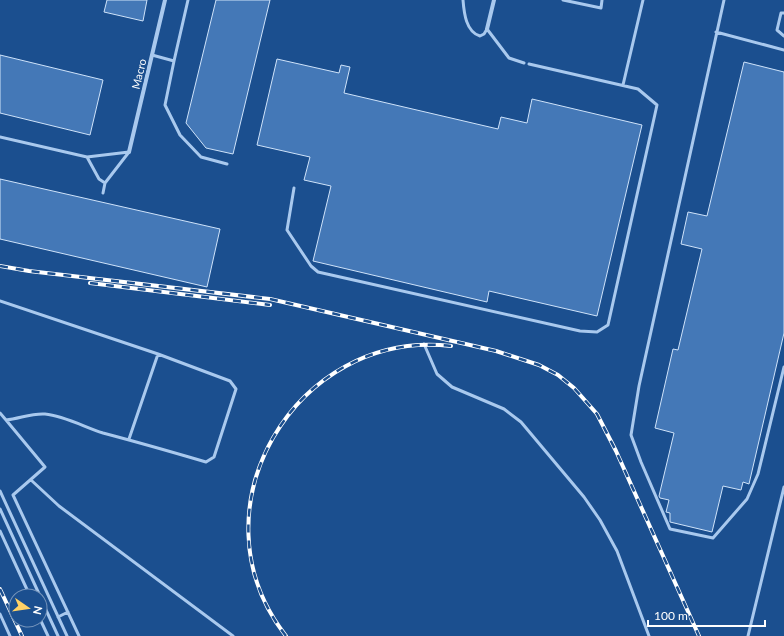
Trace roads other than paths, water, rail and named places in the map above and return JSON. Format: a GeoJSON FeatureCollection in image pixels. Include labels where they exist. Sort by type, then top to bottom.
{"type":"FeatureCollection","features":[{"type":"Feature","properties":{"kind":"street","name":"Macro"},"geometry":{"type":"LineString","coordinates":[[130,152],[165,0]]}},
{"type":"Feature","properties":{"kind":"street"},"geometry":{"type":"LineString","coordinates":[[487,28],[494,0]]}},
{"type":"Feature","properties":{"kind":"lane"},"geometry":{"type":"LineString","coordinates":[[188,0],[165,105],[180,135],[201,157],[227,164]]}},
{"type":"Feature","properties":{"kind":"lane"},"geometry":{"type":"LineString","coordinates":[[464,0],[469,29],[474,34],[480,36],[484,34],[487,28],[509,58],[524,62]]}},
{"type":"Feature","properties":{"kind":"lane"},"geometry":{"type":"LineString","coordinates":[[563,0],[600,8],[602,0]]}},
{"type":"Feature","properties":{"kind":"lane"},"geometry":{"type":"LineString","coordinates":[[623,85],[643,0]]}},
{"type":"Feature","properties":{"kind":"lane"},"geometry":{"type":"LineString","coordinates":[[724,0],[639,386],[631,435],[670,529],[713,538],[747,499],[758,474],[784,367]]}},
{"type":"Feature","properties":{"kind":"lane"},"geometry":{"type":"LineString","coordinates":[[784,13],[781,13],[777,30],[784,36]]}},
{"type":"Feature","properties":{"kind":"lane"},"geometry":{"type":"LineString","coordinates":[[716,32],[784,50]]}},
{"type":"Feature","properties":{"kind":"lane"},"geometry":{"type":"LineString","coordinates":[[152,55],[174,60]]}},
{"type":"Feature","properties":{"kind":"lane"},"geometry":{"type":"LineString","coordinates":[[294,188],[287,230],[310,266],[318,272],[580,331],[597,332],[608,325],[657,105],[638,89],[529,64]]}},
{"type":"Feature","properties":{"kind":"lane"},"geometry":{"type":"LineString","coordinates":[[0,137],[87,157],[130,152]]}},
{"type":"Feature","properties":{"kind":"lane"},"geometry":{"type":"LineString","coordinates":[[103,193],[105,183],[130,152]]}},
{"type":"Feature","properties":{"kind":"lane"},"geometry":{"type":"LineString","coordinates":[[87,157],[99,179],[105,183]]}},
{"type":"Feature","properties":{"kind":"lane"},"geometry":{"type":"LineString","coordinates":[[0,300],[158,354],[230,381],[236,389],[214,457],[206,462],[129,439],[103,433],[45,414],[30,414],[6,420]]}},
{"type":"Feature","properties":{"kind":"lane"},"geometry":{"type":"LineString","coordinates":[[424,344],[437,374],[452,387],[504,408],[521,422],[584,497],[600,520],[617,551],[649,636]]}},
{"type":"Feature","properties":{"kind":"lane"},"geometry":{"type":"LineString","coordinates":[[129,439],[158,354]]}},
{"type":"Feature","properties":{"kind":"lane"},"geometry":{"type":"LineString","coordinates":[[0,413],[45,467],[13,495],[78,636]]}},
{"type":"Feature","properties":{"kind":"lane"},"geometry":{"type":"LineString","coordinates":[[31,480],[59,506],[233,636]]}},
{"type":"Feature","properties":{"kind":"lane"},"geometry":{"type":"LineString","coordinates":[[748,636],[784,487]]}},
{"type":"Feature","properties":{"kind":"lane"},"geometry":{"type":"LineString","coordinates":[[0,491],[66,636]]}},
{"type":"Feature","properties":{"kind":"lane"},"geometry":{"type":"LineString","coordinates":[[0,509],[36,588]]}},
{"type":"Feature","properties":{"kind":"lane"},"geometry":{"type":"LineString","coordinates":[[0,531],[26,588]]}},
{"type":"Feature","properties":{"kind":"lane"},"geometry":{"type":"LineString","coordinates":[[58,617],[68,612]]}},
{"type":"Feature","properties":{"kind":"lane"},"geometry":{"type":"LineString","coordinates":[[0,614],[10,636]]}},
{"type":"Feature","properties":{"kind":"lane"},"geometry":{"type":"LineString","coordinates":[[48,614],[58,636]]}},
{"type":"Feature","properties":{"kind":"railway"},"geometry":{"type":"LineString","coordinates":[[0,266],[29,271],[270,299],[496,351],[539,365],[558,375],[574,388],[597,414],[616,451],[699,636]]}},
{"type":"Feature","properties":{"kind":"railway"},"geometry":{"type":"LineString","coordinates":[[90,283],[270,305]]}},
{"type":"Feature","properties":{"kind":"railway"},"geometry":{"type":"LineString","coordinates":[[286,636],[259,587],[248,535],[254,485],[273,437],[304,397],[346,366],[395,348],[451,346]]}},
{"type":"Feature","properties":{"kind":"railway"},"geometry":{"type":"LineString","coordinates":[[0,589],[22,636]]}}]}
